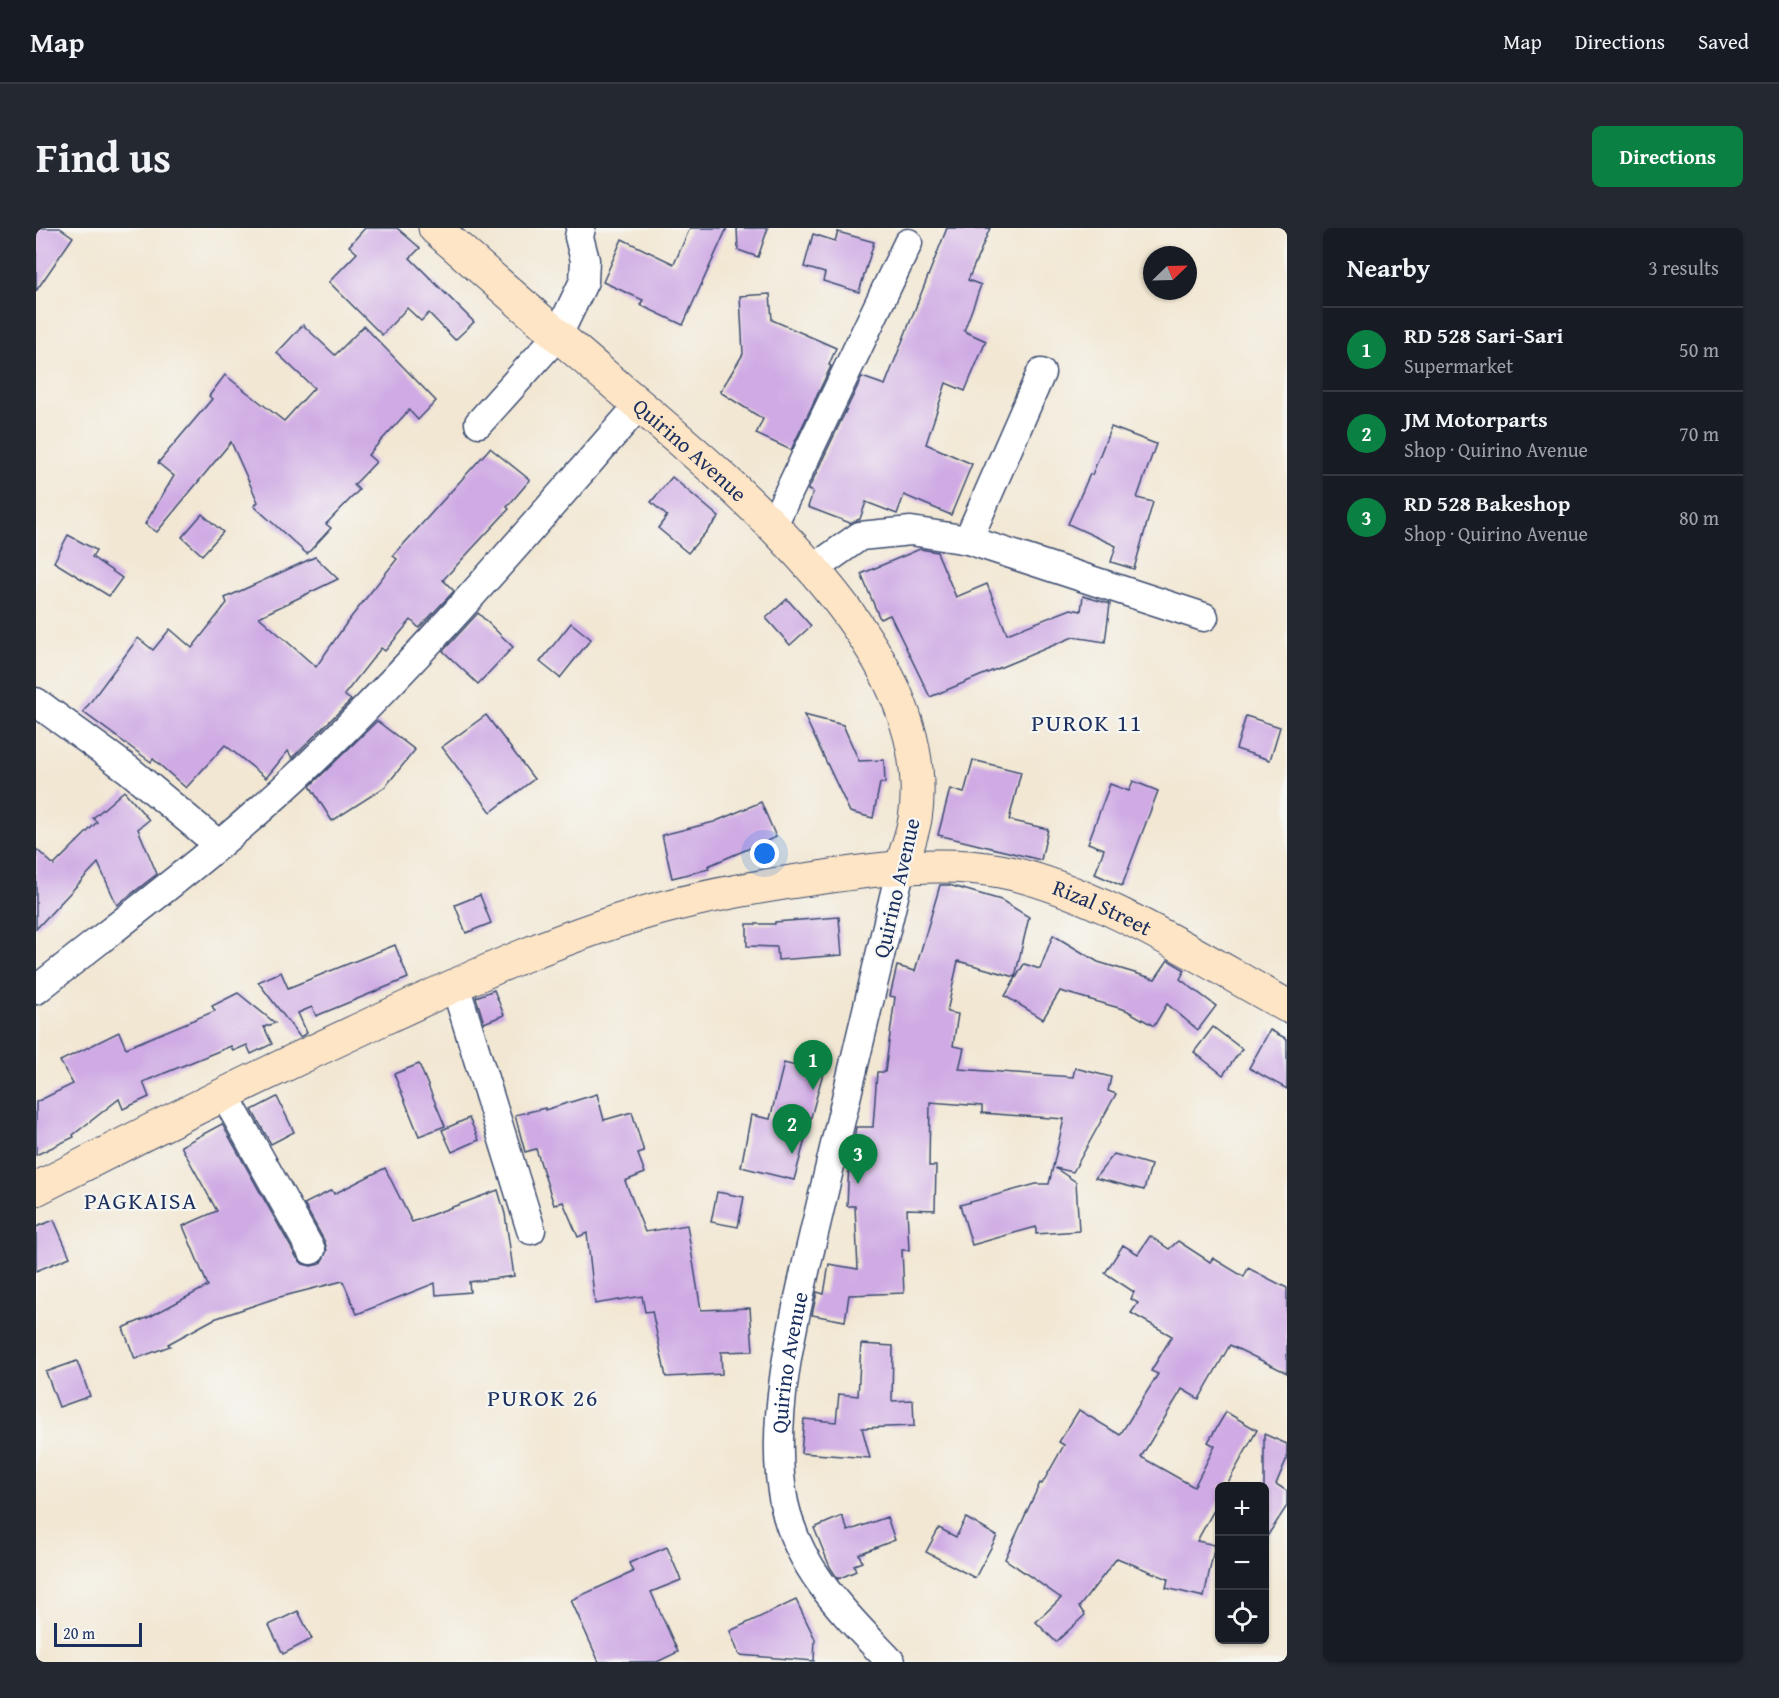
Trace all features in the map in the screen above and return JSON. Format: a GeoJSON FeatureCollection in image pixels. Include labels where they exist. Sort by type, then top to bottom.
{"type":"FeatureCollection","features":[{"type":"Feature","properties":{"kind":"main road","name":"Quirino Avenue"},"geometry":{"type":"LineString","coordinates":[[435,228],[733,487],[812,570],[853,620],[884,668],[908,725],[915,768],[915,819],[902,867]]}},
{"type":"Feature","properties":{"kind":"main road","name":"Rizal Street"},"geometry":{"type":"LineString","coordinates":[[36,1189],[224,1094],[455,985],[590,930],[665,907],[746,889],[902,867],[945,866],[1000,871],[1046,883],[1104,908],[1287,1006]]}},
{"type":"Feature","properties":{"kind":"street"},"geometry":{"type":"LineString","coordinates":[[479,423],[558,335],[584,280],[585,260],[579,237],[581,228]]}},
{"type":"Feature","properties":{"kind":"street"},"geometry":{"type":"LineString","coordinates":[[772,527],[908,243]]}},
{"type":"Feature","properties":{"kind":"street"},"geometry":{"type":"LineString","coordinates":[[968,540],[1041,373]]}},
{"type":"Feature","properties":{"kind":"street"},"geometry":{"type":"LineString","coordinates":[[36,990],[219,845],[312,763],[474,592],[639,405]]}},
{"type":"Feature","properties":{"kind":"street"},"geometry":{"type":"LineString","coordinates":[[812,570],[860,536],[880,532],[911,531],[968,540],[1204,616]]}},
{"type":"Feature","properties":{"kind":"street"},"geometry":{"type":"LineString","coordinates":[[36,702],[129,770],[219,845]]}},
{"type":"Feature","properties":{"kind":"street","name":"Quirino Avenue"},"geometry":{"type":"LineString","coordinates":[[891,1662],[832,1601],[813,1573],[784,1504],[779,1466],[780,1419],[802,1287],[902,867]]}},
{"type":"Feature","properties":{"kind":"street"},"geometry":{"type":"LineString","coordinates":[[455,985],[531,1230]]}},
{"type":"Feature","properties":{"kind":"street"},"geometry":{"type":"LineString","coordinates":[[224,1094],[311,1250]]}},
{"type":"Feature","properties":{"kind":"building"},"geometry":{"type":"Polygon","coordinates":[[[36,228],[60,228],[73,237],[36,291],[36,228]]]}},
{"type":"Feature","properties":{"kind":"building"},"geometry":{"type":"Polygon","coordinates":[[[365,228],[397,228],[420,248],[410,258],[474,322],[455,340],[429,313],[421,321],[407,308],[382,335],[329,282],[357,253],[349,246],[365,228]]]}},
{"type":"Feature","properties":{"kind":"building"},"geometry":{"type":"Polygon","coordinates":[[[690,228],[727,228],[683,325],[640,305],[643,300],[603,282],[622,239],[674,264],[690,228]]]}},
{"type":"Feature","properties":{"kind":"building"},"geometry":{"type":"Polygon","coordinates":[[[737,228],[768,228],[758,257],[738,250],[737,228]]]}},
{"type":"Feature","properties":{"kind":"building"},"geometry":{"type":"Polygon","coordinates":[[[947,228],[990,228],[968,280],[981,285],[964,331],[986,341],[965,391],[946,383],[926,444],[972,464],[951,515],[904,495],[897,514],[866,502],[860,519],[850,523],[808,507],[813,492],[808,490],[862,377],[885,385],[947,228]]]}},
{"type":"Feature","properties":{"kind":"building"},"geometry":{"type":"Polygon","coordinates":[[[838,232],[874,242],[859,292],[823,281],[825,273],[804,267],[813,234],[835,241],[838,232]]]}},
{"type":"Feature","properties":{"kind":"building"},"geometry":{"type":"Polygon","coordinates":[[[770,294],[772,320],[836,348],[829,365],[831,366],[791,450],[756,434],[763,419],[720,392],[743,354],[740,296],[770,294]]]}},
{"type":"Feature","properties":{"kind":"building"},"geometry":{"type":"Polygon","coordinates":[[[303,325],[335,355],[364,326],[436,401],[418,420],[409,410],[368,455],[376,462],[354,485],[359,490],[326,524],[331,528],[307,554],[254,506],[258,502],[231,442],[157,532],[145,524],[174,476],[158,463],[212,399],[209,396],[225,375],[284,421],[314,388],[277,353],[303,325]]]}},
{"type":"Feature","properties":{"kind":"building"},"geometry":{"type":"Polygon","coordinates":[[[1111,427],[1156,444],[1137,498],[1153,502],[1134,569],[1111,562],[1116,546],[1068,524],[1090,474],[1092,475],[1111,427]]]}},
{"type":"Feature","properties":{"kind":"building"},"geometry":{"type":"Polygon","coordinates":[[[490,448],[530,480],[507,507],[509,509],[443,580],[454,591],[419,628],[411,620],[385,651],[381,648],[344,695],[351,700],[292,758],[288,751],[266,778],[225,745],[186,788],[153,759],[151,762],[83,712],[138,638],[153,650],[170,629],[192,648],[227,603],[225,598],[315,557],[338,579],[259,617],[316,667],[348,621],[397,559],[393,556],[490,448]]]}},
{"type":"Feature","properties":{"kind":"building"},"geometry":{"type":"Polygon","coordinates":[[[672,477],[719,517],[688,553],[658,528],[667,516],[651,502],[672,477]]]}},
{"type":"Feature","properties":{"kind":"building"},"geometry":{"type":"Polygon","coordinates":[[[202,514],[223,532],[202,555],[182,537],[202,514]]]}},
{"type":"Feature","properties":{"kind":"building"},"geometry":{"type":"Polygon","coordinates":[[[68,535],[96,550],[92,557],[122,578],[109,596],[54,562],[68,535]]]}},
{"type":"Feature","properties":{"kind":"building"},"geometry":{"type":"Polygon","coordinates":[[[920,549],[937,552],[956,597],[987,584],[1007,634],[1071,609],[1081,611],[1083,596],[1110,604],[1105,642],[1073,637],[930,697],[890,615],[880,619],[861,574],[920,549]]]}},
{"type":"Feature","properties":{"kind":"building"},"geometry":{"type":"Polygon","coordinates":[[[787,599],[811,626],[790,645],[766,618],[787,599]]]}},
{"type":"Feature","properties":{"kind":"building"},"geometry":{"type":"Polygon","coordinates":[[[478,613],[513,647],[478,684],[443,651],[478,613]]]}},
{"type":"Feature","properties":{"kind":"building"},"geometry":{"type":"Polygon","coordinates":[[[571,623],[591,639],[560,678],[540,662],[571,623]]]}},
{"type":"Feature","properties":{"kind":"building"},"geometry":{"type":"Polygon","coordinates":[[[486,715],[534,779],[491,812],[442,747],[486,715]]]}},
{"type":"Feature","properties":{"kind":"building"},"geometry":{"type":"Polygon","coordinates":[[[804,715],[843,725],[859,761],[884,760],[885,783],[880,783],[873,818],[850,812],[804,715]]]}},
{"type":"Feature","properties":{"kind":"building"},"geometry":{"type":"Polygon","coordinates":[[[1246,716],[1280,727],[1270,760],[1236,749],[1246,716]]]}},
{"type":"Feature","properties":{"kind":"building"},"geometry":{"type":"Polygon","coordinates":[[[377,721],[415,750],[385,787],[332,821],[310,786],[377,721]]]}},
{"type":"Feature","properties":{"kind":"building"},"geometry":{"type":"Polygon","coordinates":[[[973,760],[1021,772],[1009,820],[1048,829],[1041,860],[938,835],[950,789],[964,793],[973,760]]]}},
{"type":"Feature","properties":{"kind":"building"},"geometry":{"type":"Polygon","coordinates":[[[1133,781],[1158,791],[1122,886],[1095,874],[1104,849],[1088,843],[1110,784],[1129,791],[1133,781]]]}},
{"type":"Feature","properties":{"kind":"building"},"geometry":{"type":"Polygon","coordinates":[[[124,791],[149,820],[138,829],[157,874],[117,905],[98,863],[36,929],[36,849],[54,865],[97,822],[93,818],[124,791]]]}},
{"type":"Feature","properties":{"kind":"building"},"geometry":{"type":"Polygon","coordinates":[[[761,802],[776,837],[708,866],[709,869],[672,878],[662,835],[714,822],[761,802]]]}},
{"type":"Feature","properties":{"kind":"building"},"geometry":{"type":"Polygon","coordinates":[[[940,885],[949,885],[1001,900],[1029,917],[1015,977],[958,961],[947,1012],[958,1014],[953,1046],[964,1048],[959,1069],[1073,1077],[1075,1068],[1111,1077],[1108,1091],[1116,1094],[1073,1172],[1055,1168],[1076,1182],[1079,1231],[1036,1234],[1036,1227],[972,1245],[960,1205],[1036,1184],[1049,1184],[1064,1119],[982,1113],[982,1106],[930,1102],[929,1166],[936,1166],[935,1210],[907,1209],[909,1250],[902,1250],[904,1293],[849,1295],[845,1321],[812,1315],[817,1292],[824,1294],[829,1264],[858,1269],[855,1206],[847,1206],[849,1162],[853,1163],[856,1127],[873,1127],[877,1072],[885,1072],[895,997],[890,996],[897,966],[915,971],[940,885]]]}},
{"type":"Feature","properties":{"kind":"building"},"geometry":{"type":"Polygon","coordinates":[[[480,895],[491,923],[466,933],[455,905],[480,895]]]}},
{"type":"Feature","properties":{"kind":"building"},"geometry":{"type":"Polygon","coordinates":[[[839,917],[842,955],[778,960],[777,947],[747,946],[747,924],[775,924],[775,922],[839,917]]]}},
{"type":"Feature","properties":{"kind":"building"},"geometry":{"type":"Polygon","coordinates":[[[1053,935],[1098,962],[1155,979],[1168,960],[1185,970],[1180,979],[1216,1006],[1198,1030],[1167,1004],[1154,1026],[1126,1010],[1060,991],[1043,1019],[1005,996],[1024,964],[1040,969],[1053,935]]]}},
{"type":"Feature","properties":{"kind":"building"},"geometry":{"type":"Polygon","coordinates":[[[395,945],[408,978],[316,1016],[312,1007],[298,1013],[307,1033],[300,1037],[258,982],[281,972],[288,988],[395,945]]]}},
{"type":"Feature","properties":{"kind":"building"},"geometry":{"type":"Polygon","coordinates":[[[494,990],[504,1015],[484,1023],[476,997],[494,990]]]}},
{"type":"Feature","properties":{"kind":"building"},"geometry":{"type":"Polygon","coordinates":[[[238,993],[275,1023],[264,1027],[272,1044],[251,1054],[247,1045],[233,1051],[231,1046],[143,1082],[149,1097],[123,1109],[119,1099],[73,1135],[74,1137],[36,1155],[36,1102],[73,1084],[60,1061],[119,1032],[126,1048],[215,1011],[212,1006],[238,993]]]}},
{"type":"Feature","properties":{"kind":"building"},"geometry":{"type":"Polygon","coordinates":[[[1213,1027],[1242,1049],[1223,1075],[1194,1052],[1213,1027]]]}},
{"type":"Feature","properties":{"kind":"building"},"geometry":{"type":"Polygon","coordinates":[[[1270,1030],[1287,1039],[1287,1089],[1249,1068],[1270,1030]]]}},
{"type":"Feature","properties":{"kind":"building"},"geometry":{"type":"Polygon","coordinates":[[[784,1063],[823,1073],[794,1180],[741,1167],[751,1115],[770,1119],[784,1063]]]}},
{"type":"Feature","properties":{"kind":"building"},"geometry":{"type":"Polygon","coordinates":[[[419,1064],[445,1126],[419,1136],[394,1074],[419,1064]]]}},
{"type":"Feature","properties":{"kind":"building"},"geometry":{"type":"Polygon","coordinates":[[[597,1094],[604,1120],[632,1112],[644,1152],[638,1154],[645,1173],[625,1181],[645,1232],[687,1225],[701,1310],[750,1308],[753,1351],[721,1352],[722,1374],[666,1377],[652,1311],[645,1312],[642,1296],[595,1304],[587,1233],[578,1237],[563,1202],[554,1205],[536,1149],[525,1152],[515,1115],[545,1108],[545,1110],[597,1094]]]}},
{"type":"Feature","properties":{"kind":"building"},"geometry":{"type":"Polygon","coordinates":[[[277,1097],[294,1132],[271,1144],[252,1110],[277,1097]]]}},
{"type":"Feature","properties":{"kind":"building"},"geometry":{"type":"Polygon","coordinates":[[[469,1118],[479,1140],[452,1152],[442,1130],[469,1118]]]}},
{"type":"Feature","properties":{"kind":"building"},"geometry":{"type":"Polygon","coordinates":[[[222,1124],[297,1258],[303,1264],[311,1266],[320,1264],[327,1251],[325,1242],[304,1204],[332,1190],[334,1194],[385,1168],[412,1222],[498,1190],[505,1214],[514,1276],[469,1282],[470,1292],[436,1295],[435,1283],[357,1314],[343,1281],[276,1298],[214,1319],[168,1344],[170,1346],[135,1359],[123,1328],[208,1286],[183,1226],[217,1211],[181,1146],[222,1124]]]}},
{"type":"Feature","properties":{"kind":"building"},"geometry":{"type":"Polygon","coordinates":[[[1114,1154],[1151,1165],[1144,1190],[1095,1178],[1114,1154]]]}},
{"type":"Feature","properties":{"kind":"building"},"geometry":{"type":"Polygon","coordinates":[[[717,1192],[744,1197],[738,1227],[711,1222],[717,1192]]]}},
{"type":"Feature","properties":{"kind":"building"},"geometry":{"type":"Polygon","coordinates":[[[54,1220],[70,1257],[36,1271],[36,1227],[54,1220]]]}},
{"type":"Feature","properties":{"kind":"building"},"geometry":{"type":"Polygon","coordinates":[[[1150,1236],[1169,1249],[1178,1241],[1210,1262],[1213,1258],[1244,1277],[1248,1268],[1287,1288],[1287,1373],[1230,1345],[1199,1399],[1182,1389],[1141,1457],[1194,1487],[1215,1446],[1208,1442],[1226,1412],[1257,1430],[1228,1482],[1215,1482],[1215,1508],[1197,1541],[1215,1545],[1204,1597],[1166,1588],[1168,1579],[1117,1558],[1079,1607],[1085,1615],[1056,1642],[1036,1622],[1061,1598],[1005,1559],[1040,1483],[1042,1484],[1064,1445],[1059,1442],[1079,1410],[1120,1435],[1158,1374],[1151,1371],[1172,1336],[1131,1313],[1138,1303],[1131,1299],[1134,1292],[1105,1273],[1123,1245],[1138,1254],[1150,1236]]]}},
{"type":"Feature","properties":{"kind":"building"},"geometry":{"type":"Polygon","coordinates":[[[861,1344],[893,1346],[892,1401],[913,1400],[914,1426],[862,1428],[870,1458],[801,1453],[804,1419],[836,1422],[839,1394],[858,1396],[861,1344]]]}},
{"type":"Feature","properties":{"kind":"building"},"geometry":{"type":"Polygon","coordinates":[[[77,1361],[90,1396],[59,1407],[46,1372],[77,1361]]]}},
{"type":"Feature","properties":{"kind":"building"},"geometry":{"type":"Polygon","coordinates":[[[1264,1434],[1287,1444],[1287,1458],[1276,1484],[1287,1491],[1287,1506],[1269,1533],[1269,1482],[1264,1482],[1264,1434]]]}},
{"type":"Feature","properties":{"kind":"building"},"geometry":{"type":"Polygon","coordinates":[[[842,1516],[848,1531],[887,1517],[895,1540],[859,1554],[862,1562],[854,1565],[856,1571],[838,1579],[830,1567],[814,1528],[842,1516]]]}},
{"type":"Feature","properties":{"kind":"building"},"geometry":{"type":"Polygon","coordinates":[[[966,1518],[997,1536],[975,1578],[926,1552],[939,1528],[956,1537],[966,1518]]]}},
{"type":"Feature","properties":{"kind":"building"},"geometry":{"type":"Polygon","coordinates":[[[667,1547],[681,1580],[651,1592],[678,1652],[657,1662],[599,1662],[571,1600],[633,1572],[629,1563],[667,1547]]]}},
{"type":"Feature","properties":{"kind":"building"},"geometry":{"type":"Polygon","coordinates":[[[796,1600],[815,1639],[814,1661],[739,1655],[730,1631],[796,1600]]]}},
{"type":"Feature","properties":{"kind":"building"},"geometry":{"type":"Polygon","coordinates":[[[298,1611],[312,1639],[283,1654],[269,1625],[298,1611]]]}},
{"type":"Feature","properties":{"kind":"place","name":"RD 528 Sari-Sari"},"geometry":{"type":"Point","coordinates":[813,1090]}},
{"type":"Feature","properties":{"kind":"place","name":"JM Motorparts"},"geometry":{"type":"Point","coordinates":[792,1154]}},
{"type":"Feature","properties":{"kind":"place","name":"RD 528 Bakeshop"},"geometry":{"type":"Point","coordinates":[858,1184]}},
{"type":"Feature","properties":{"kind":"district","name":"PUROK 11"},"geometry":{"type":"Point","coordinates":[1087,722]}},
{"type":"Feature","properties":{"kind":"district","name":"PAGKAISA"},"geometry":{"type":"Point","coordinates":[141,1200]}},
{"type":"Feature","properties":{"kind":"district","name":"PUROK 26"},"geometry":{"type":"Point","coordinates":[543,1397]}}]}
